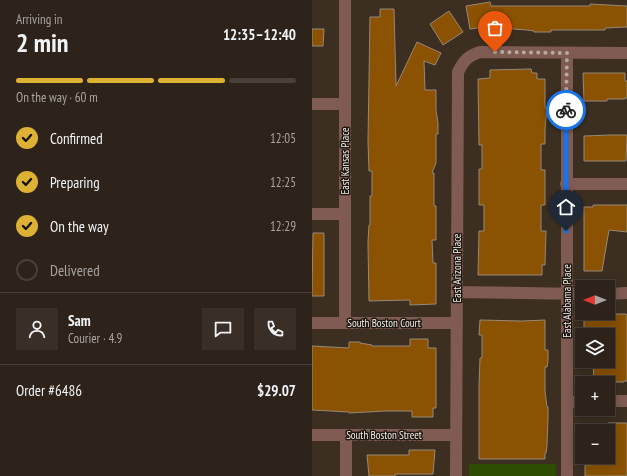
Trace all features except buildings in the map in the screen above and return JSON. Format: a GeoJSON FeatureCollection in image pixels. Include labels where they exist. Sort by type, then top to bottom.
{"type":"FeatureCollection","features":[{"type":"Feature","properties":{"kind":"street","name":"East Kansas Place"},"geometry":{"type":"LineString","coordinates":[[345,0],[345,323]]}},
{"type":"Feature","properties":{"kind":"street","name":"East Arizona Place"},"geometry":{"type":"LineString","coordinates":[[456,476],[458,72],[463,62],[472,55],[480,52],[567,53]]}},
{"type":"Feature","properties":{"kind":"street"},"geometry":{"type":"LineString","coordinates":[[567,53],[627,53]]}},
{"type":"Feature","properties":{"kind":"street","name":"East Alabama Place"},"geometry":{"type":"LineString","coordinates":[[567,53],[567,476]]}},
{"type":"Feature","properties":{"kind":"street"},"geometry":{"type":"LineString","coordinates":[[312,104],[345,104]]}},
{"type":"Feature","properties":{"kind":"street"},"geometry":{"type":"LineString","coordinates":[[566,184],[627,184]]}},
{"type":"Feature","properties":{"kind":"street"},"geometry":{"type":"LineString","coordinates":[[312,214],[345,214]]}},
{"type":"Feature","properties":{"kind":"street"},"geometry":{"type":"LineString","coordinates":[[457,292],[575,294]]}},
{"type":"Feature","properties":{"kind":"street"},"geometry":{"type":"LineString","coordinates":[[615,294],[627,294]]}},
{"type":"Feature","properties":{"kind":"street","name":"South Boston Court"},"geometry":{"type":"LineString","coordinates":[[312,323],[457,322]]}},
{"type":"Feature","properties":{"kind":"street"},"geometry":{"type":"LineString","coordinates":[[615,401],[627,401]]}},
{"type":"Feature","properties":{"kind":"street"},"geometry":{"type":"LineString","coordinates":[[567,402],[575,402]]}},
{"type":"Feature","properties":{"kind":"street","name":"South Boston Street"},"geometry":{"type":"LineString","coordinates":[[312,435],[456,435]]}},
{"type":"Feature","properties":{"kind":"street"},"geometry":{"type":"LineString","coordinates":[[346,436],[346,476]]}},
{"type":"Feature","properties":{"kind":"green space"},"geometry":{"type":"Polygon","coordinates":[[[469,464],[556,464],[556,476],[469,476],[469,464]]]}},
{"type":"Feature","properties":{"kind":"way so far"},"geometry":{"type":"LineString","coordinates":[[495,52],[567,53],[566,110]]}},
{"type":"Feature","properties":{"kind":"route"},"geometry":{"type":"LineString","coordinates":[[566,110],[566,231]]}}]}
